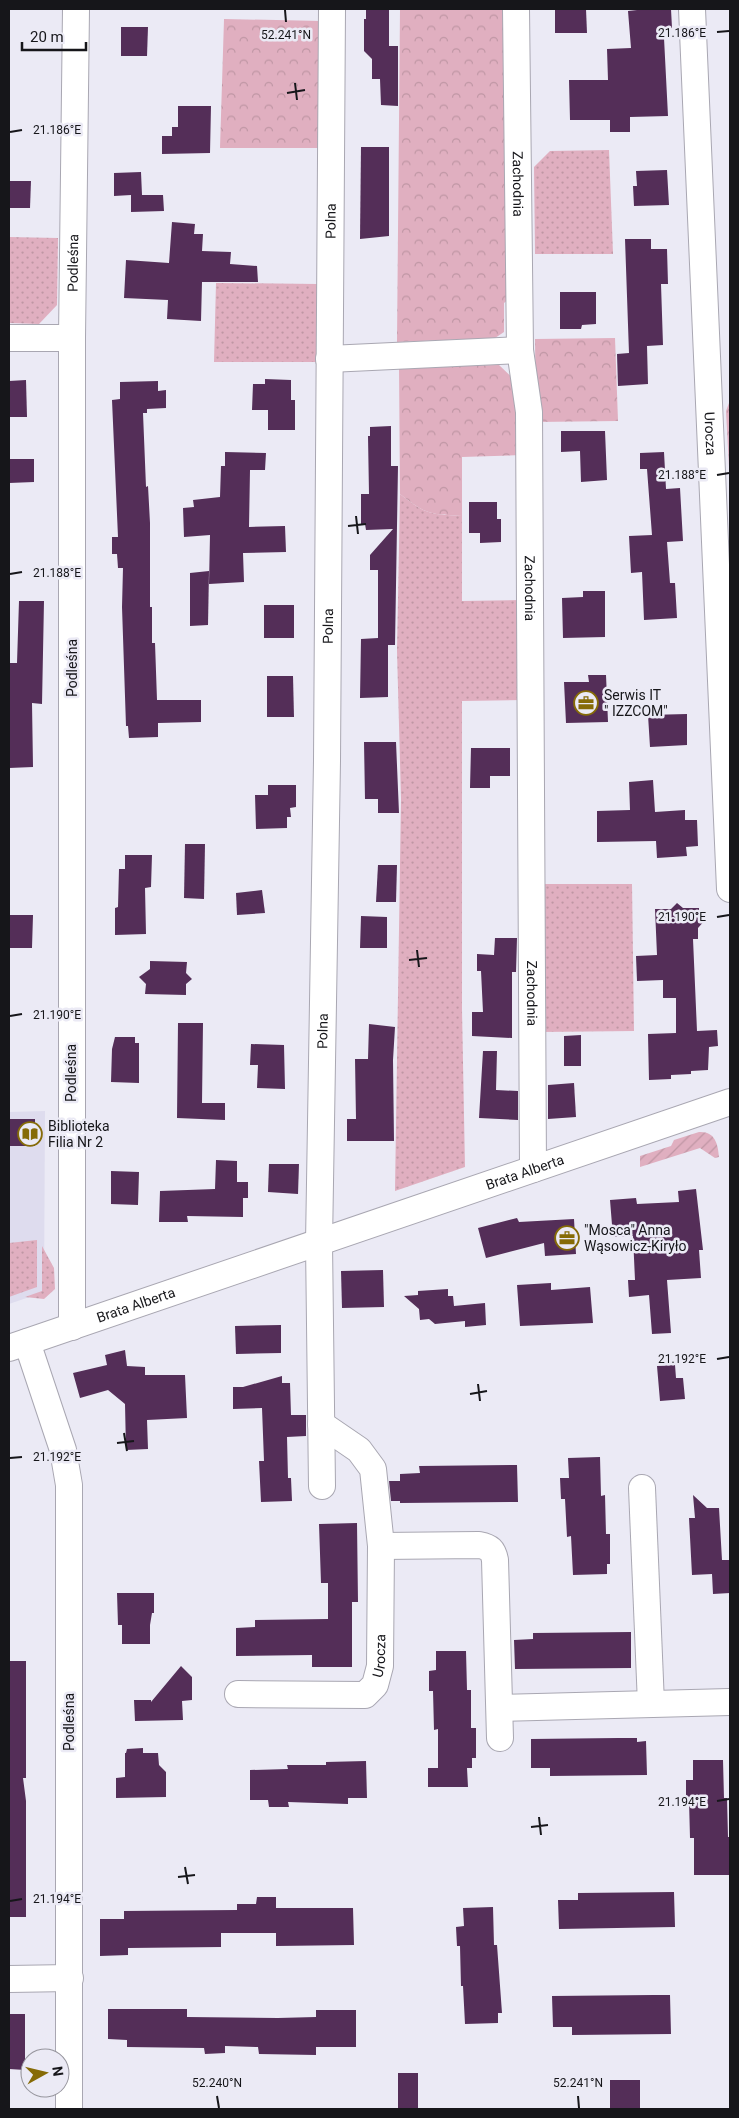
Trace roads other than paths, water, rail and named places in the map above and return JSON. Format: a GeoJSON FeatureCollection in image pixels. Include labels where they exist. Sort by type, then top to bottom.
{"type":"FeatureCollection","features":[{"type":"Feature","properties":{"kind":"street","name":"Podleśna"},"geometry":{"type":"LineString","coordinates":[[72,1327],[72,338],[76,9]]}},
{"type":"Feature","properties":{"kind":"street","name":"Polna"},"geometry":{"type":"LineString","coordinates":[[320,1243],[327,762],[332,9]]}},
{"type":"Feature","properties":{"kind":"street","name":"Zachodnia"},"geometry":{"type":"LineString","coordinates":[[516,9],[520,350],[529,412],[533,1169]]}},
{"type":"Feature","properties":{"kind":"street","name":"Urocza"},"geometry":{"type":"LineString","coordinates":[[692,9],[719,384],[730,889]]}},
{"type":"Feature","properties":{"kind":"street"},"geometry":{"type":"LineString","coordinates":[[9,338],[72,338]]}},
{"type":"Feature","properties":{"kind":"street"},"geometry":{"type":"LineString","coordinates":[[329,359],[520,350]]}},
{"type":"Feature","properties":{"kind":"street","name":"Brata Alberta"},"geometry":{"type":"LineString","coordinates":[[18,1345],[730,1102]]}},
{"type":"Feature","properties":{"kind":"street"},"geometry":{"type":"LineString","coordinates":[[320,1243],[322,1486]]}},
{"type":"Feature","properties":{"kind":"street","name":"Podleśna"},"geometry":{"type":"LineString","coordinates":[[18,1345],[63,1450],[69,1485],[69,2109]]}},
{"type":"Feature","properties":{"kind":"street","name":"Urocza"},"geometry":{"type":"LineString","coordinates":[[238,1694],[365,1695],[375,1685],[380,1666],[381,1546],[373,1469],[359,1450],[321,1424]]}},
{"type":"Feature","properties":{"kind":"street"},"geometry":{"type":"LineString","coordinates":[[642,1488],[651,1704]]}},
{"type":"Feature","properties":{"kind":"street"},"geometry":{"type":"LineString","coordinates":[[381,1546],[479,1545],[489,1548],[493,1552],[495,1560],[500,1738]]}},
{"type":"Feature","properties":{"kind":"street"},"geometry":{"type":"LineString","coordinates":[[500,1708],[730,1702]]}},
{"type":"Feature","properties":{"kind":"street"},"geometry":{"type":"LineString","coordinates":[[9,1979],[70,1978]]}},
{"type":"Feature","properties":{"kind":"place","name":"Serwis IT \" IZZCOM\""},"geometry":{"type":"Point","coordinates":[586,703]}},
{"type":"Feature","properties":{"kind":"place","name":"Biblioteka Filia Nr 2"},"geometry":{"type":"Point","coordinates":[30,1134]}},
{"type":"Feature","properties":{"kind":"place","name":"\"Mosca\" Anna Wąsowicz-Kiryło"},"geometry":{"type":"Point","coordinates":[567,1238]}}]}
